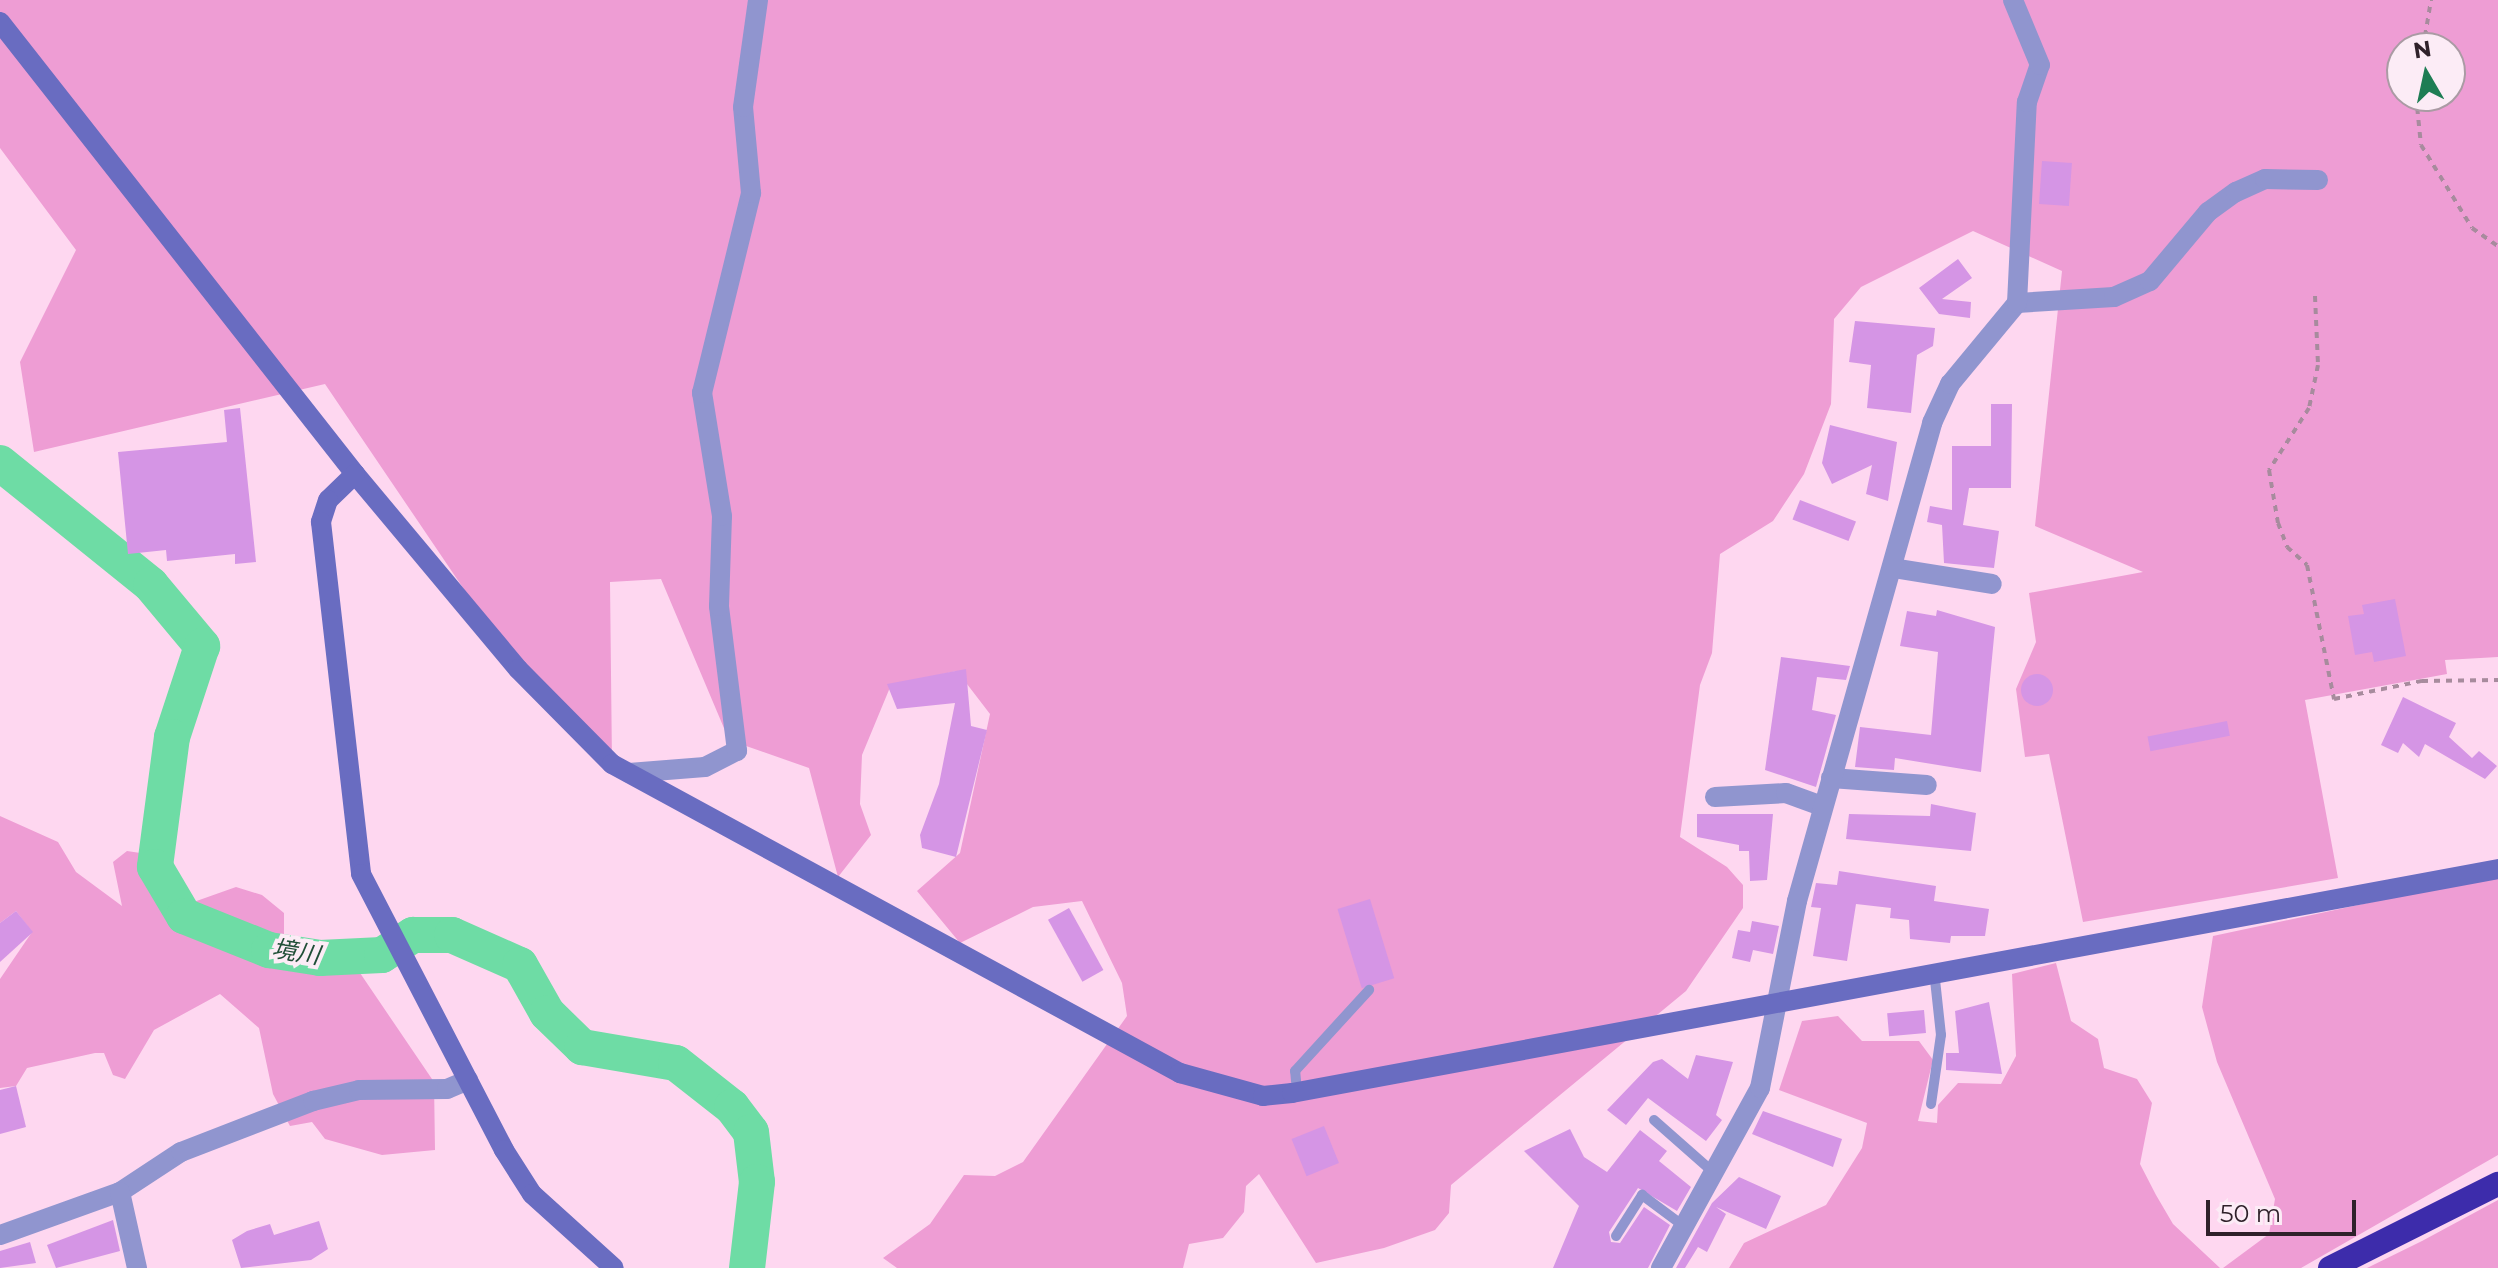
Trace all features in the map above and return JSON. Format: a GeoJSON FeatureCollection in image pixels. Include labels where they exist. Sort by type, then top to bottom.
{"type":"FeatureCollection","features":[{"type":"Feature","properties":{"kind":"highway"},"geometry":{"type":"LineString","coordinates":[[2330,1268],[2498,1184]]}},
{"type":"Feature","properties":{"kind":"street"},"geometry":{"type":"LineString","coordinates":[[629,773],[705,767],[737,751],[719,606],[722,516],[702,393],[751,193],[743,107],[758,0]]}},
{"type":"Feature","properties":{"kind":"street"},"geometry":{"type":"LineString","coordinates":[[1661,1268],[1760,1088],[1773,1009],[1822,806],[1950,384],[2017,303],[2027,102],[2040,65],[2013,0]]}},
{"type":"Feature","properties":{"kind":"street"},"geometry":{"type":"LineString","coordinates":[[0,22],[355,474],[518,669],[629,773],[1180,1073],[1263,1096],[1297,1092],[1773,1009],[1934,969],[2498,869]]}},
{"type":"Feature","properties":{"kind":"street"},"geometry":{"type":"LineString","coordinates":[[2017,303],[2114,297],[2150,281],[2208,212],[2236,192],[2265,179],[2318,180]]}},
{"type":"Feature","properties":{"kind":"street"},"geometry":{"type":"LineString","coordinates":[[355,474],[328,500],[321,522],[349,809],[361,874],[385,932],[532,1194],[614,1268]]}},
{"type":"Feature","properties":{"kind":"street"},"geometry":{"type":"LineString","coordinates":[[1893,568],[1992,584]]}},
{"type":"Feature","properties":{"kind":"street"},"geometry":{"type":"LineString","coordinates":[[1831,778],[1927,785]]}},
{"type":"Feature","properties":{"kind":"street"},"geometry":{"type":"LineString","coordinates":[[1715,797],[1786,793],[1822,806]]}},
{"type":"Feature","properties":{"kind":"street"},"geometry":{"type":"LineString","coordinates":[[0,1235],[120,1192],[181,1152],[313,1101],[359,1090],[447,1089],[468,1080]]}},
{"type":"Feature","properties":{"kind":"street"},"geometry":{"type":"LineString","coordinates":[[120,1192],[137,1268]]}},
{"type":"Feature","properties":{"kind":"lane"},"geometry":{"type":"LineString","coordinates":[[1931,1104],[1941,1035],[1934,969]]}},
{"type":"Feature","properties":{"kind":"lane"},"geometry":{"type":"LineString","coordinates":[[1297,1092],[1295,1071],[1369,990]]}},
{"type":"Feature","properties":{"kind":"lane"},"geometry":{"type":"LineString","coordinates":[[1654,1120],[1713,1172]]}},
{"type":"Feature","properties":{"kind":"lane"},"geometry":{"type":"LineString","coordinates":[[1616,1236],[1642,1195],[1685,1227]]}},
{"type":"Feature","properties":{"kind":"path"},"geometry":{"type":"LineString","coordinates":[[2426,32],[2431,0]]}},
{"type":"Feature","properties":{"kind":"path"},"geometry":{"type":"LineString","coordinates":[[2418,112],[2421,145],[2472,228],[2498,246]]}},
{"type":"Feature","properties":{"kind":"path"},"geometry":{"type":"LineString","coordinates":[[2315,296],[2318,365],[2309,408],[2269,470],[2278,523],[2287,547],[2307,565],[2334,699],[2422,681],[2498,680]]}},
{"type":"Feature","properties":{"kind":"shaded area"},"geometry":{"type":"Polygon","coordinates":[[[0,0],[2498,0],[2498,657],[2445,660],[2447,674],[2305,700],[2338,878],[2083,922],[2049,754],[2025,757],[2016,689],[2036,642],[2029,593],[2143,572],[2035,526],[2062,271],[1973,231],[1861,287],[1834,319],[1831,404],[1804,474],[1773,521],[1720,554],[1712,653],[1700,685],[1680,837],[1727,867],[1743,885],[1743,908],[1686,991],[1451,1185],[1449,1213],[1435,1230],[1384,1248],[1316,1263],[1259,1174],[1246,1186],[1244,1212],[1223,1238],[1189,1244],[1183,1268],[897,1268],[883,1258],[930,1224],[964,1175],[995,1176],[1023,1162],[1127,1016],[1122,983],[1082,901],[1033,907],[960,943],[917,891],[960,853],[990,714],[957,671],[891,685],[862,755],[860,804],[871,835],[838,877],[809,768],[729,740],[661,579],[610,582],[612,764],[518,669],[325,384],[34,452],[20,362],[76,250],[0,148],[0,0]]]}},
{"type":"Feature","properties":{"kind":"shaded area"},"geometry":{"type":"Polygon","coordinates":[[[0,816],[58,842],[76,872],[122,906],[113,862],[127,851],[147,854],[174,873],[188,904],[236,887],[262,895],[284,913],[284,962],[358,970],[434,1082],[435,1150],[382,1155],[325,1139],[312,1122],[290,1126],[273,1094],[259,1028],[220,994],[154,1030],[125,1079],[113,1075],[104,1053],[95,1053],[27,1068],[16,1086],[0,1088],[0,979],[32,932],[16,911],[0,923],[0,816]]]}},
{"type":"Feature","properties":{"kind":"shaded area"},"geometry":{"type":"Polygon","coordinates":[[[2498,875],[2498,1155],[2301,1268],[2223,1268],[2269,1234],[2275,1199],[2217,1062],[2202,1007],[2213,936],[2498,875]]]}},
{"type":"Feature","properties":{"kind":"shaded area"},"geometry":{"type":"Polygon","coordinates":[[[2056,963],[2071,1021],[2098,1039],[2104,1068],[2137,1079],[2152,1103],[2140,1164],[2156,1195],[2173,1224],[2220,1268],[1729,1268],[1744,1243],[1826,1205],[1862,1148],[1867,1123],[1779,1090],[1802,1021],[1838,1016],[1862,1041],[1919,1041],[1933,1060],[1918,1121],[1937,1123],[1938,1105],[1958,1083],[2001,1084],[2016,1056],[2012,974],[2056,963]]]}},
{"type":"Feature","properties":{"kind":"shaded area"},"geometry":{"type":"Polygon","coordinates":[[[2498,1200],[2498,1268],[2367,1268],[2422,1241],[2498,1200]]]}},
{"type":"Feature","properties":{"kind":"building"},"geometry":{"type":"Polygon","coordinates":[[[2042,161],[2072,163],[2069,206],[2039,204],[2042,161]]]}},
{"type":"Feature","properties":{"kind":"building"},"geometry":{"type":"Polygon","coordinates":[[[1958,259],[1972,278],[1942,299],[1971,302],[1970,318],[1939,314],[1919,288],[1958,259]]]}},
{"type":"Feature","properties":{"kind":"building"},"geometry":{"type":"Polygon","coordinates":[[[1855,321],[1935,328],[1933,346],[1917,355],[1911,413],[1867,408],[1871,365],[1849,362],[1855,321]]]}},
{"type":"Feature","properties":{"kind":"building"},"geometry":{"type":"Polygon","coordinates":[[[1991,404],[2012,404],[2011,488],[1969,488],[1963,525],[1999,531],[1994,568],[1944,563],[1942,525],[1927,522],[1930,506],[1952,510],[1952,446],[1991,446],[1991,404]]]}},
{"type":"Feature","properties":{"kind":"building"},"geometry":{"type":"Polygon","coordinates":[[[240,408],[256,562],[235,564],[235,554],[167,561],[166,550],[128,554],[118,452],[227,442],[224,410],[240,408]]]}},
{"type":"Feature","properties":{"kind":"building"},"geometry":{"type":"Polygon","coordinates":[[[1830,425],[1897,442],[1888,501],[1866,494],[1872,465],[1832,484],[1822,463],[1830,425]]]}},
{"type":"Feature","properties":{"kind":"building"},"geometry":{"type":"Polygon","coordinates":[[[1800,500],[1856,522],[1848,541],[1792,520],[1800,500]]]}},
{"type":"Feature","properties":{"kind":"building"},"geometry":{"type":"Polygon","coordinates":[[[2395,599],[2406,656],[2374,662],[2372,652],[2355,655],[2348,616],[2364,614],[2362,605],[2395,599]]]}},
{"type":"Feature","properties":{"kind":"building"},"geometry":{"type":"Polygon","coordinates":[[[1937,610],[1995,627],[1981,772],[1895,758],[1894,770],[1855,767],[1860,727],[1931,735],[1938,652],[1900,646],[1907,611],[1936,616],[1937,610]]]}},
{"type":"Feature","properties":{"kind":"building"},"geometry":{"type":"Polygon","coordinates":[[[1781,657],[1850,666],[1846,680],[1817,677],[1812,710],[1836,715],[1816,787],[1765,770],[1781,657]]]}},
{"type":"Feature","properties":{"kind":"building"},"geometry":{"type":"Polygon","coordinates":[[[966,669],[971,726],[987,730],[956,857],[922,848],[920,835],[939,784],[955,703],[897,709],[887,684],[966,669]]]}},
{"type":"Feature","properties":{"kind":"building"},"geometry":{"type":"Polygon","coordinates":[[[2037,674],[2048,679],[2053,690],[2048,701],[2037,706],[2026,701],[2021,690],[2026,679],[2037,674]]]}},
{"type":"Feature","properties":{"kind":"building"},"geometry":{"type":"Polygon","coordinates":[[[2403,697],[2456,723],[2449,737],[2472,758],[2479,751],[2497,766],[2485,779],[2425,744],[2419,757],[2403,743],[2398,753],[2381,745],[2403,697]]]}},
{"type":"Feature","properties":{"kind":"building"},"geometry":{"type":"Polygon","coordinates":[[[2227,721],[2230,736],[2150,751],[2147,736],[2227,721]]]}},
{"type":"Feature","properties":{"kind":"building"},"geometry":{"type":"Polygon","coordinates":[[[1931,804],[1976,813],[1971,851],[1846,839],[1849,814],[1930,816],[1931,804]]]}},
{"type":"Feature","properties":{"kind":"building"},"geometry":{"type":"Polygon","coordinates":[[[1697,814],[1773,814],[1767,880],[1750,881],[1749,851],[1739,851],[1739,845],[1697,837],[1697,814]]]}},
{"type":"Feature","properties":{"kind":"building"},"geometry":{"type":"Polygon","coordinates":[[[1839,871],[1936,886],[1934,901],[1989,909],[1985,936],[1951,936],[1950,943],[1910,939],[1909,920],[1890,918],[1891,908],[1856,904],[1847,961],[1813,956],[1821,908],[1811,907],[1816,883],[1837,885],[1839,871]]]}},
{"type":"Feature","properties":{"kind":"building"},"geometry":{"type":"Polygon","coordinates":[[[1370,899],[1394,978],[1362,988],[1337,909],[1370,899]]]}},
{"type":"Feature","properties":{"kind":"building"},"geometry":{"type":"Polygon","coordinates":[[[1069,908],[1103,970],[1082,982],[1048,920],[1069,908]]]}},
{"type":"Feature","properties":{"kind":"building"},"geometry":{"type":"Polygon","coordinates":[[[16,911],[33,932],[0,962],[0,923],[16,911]]]}},
{"type":"Feature","properties":{"kind":"building"},"geometry":{"type":"Polygon","coordinates":[[[1752,921],[1779,926],[1773,954],[1753,950],[1750,962],[1732,958],[1738,930],[1750,932],[1752,921]]]}},
{"type":"Feature","properties":{"kind":"building"},"geometry":{"type":"Polygon","coordinates":[[[1989,1002],[2002,1074],[1946,1070],[1946,1053],[1959,1053],[1955,1011],[1989,1002]]]}},
{"type":"Feature","properties":{"kind":"building"},"geometry":{"type":"Polygon","coordinates":[[[1924,1010],[1926,1033],[1889,1036],[1887,1013],[1924,1010]]]}},
{"type":"Feature","properties":{"kind":"building"},"geometry":{"type":"Polygon","coordinates":[[[1696,1055],[1733,1062],[1716,1115],[1722,1120],[1706,1141],[1648,1098],[1626,1125],[1607,1110],[1653,1062],[1662,1059],[1688,1079],[1696,1055]]]}},
{"type":"Feature","properties":{"kind":"building"},"geometry":{"type":"Polygon","coordinates":[[[16,1086],[26,1127],[0,1134],[0,1090],[16,1086]]]}},
{"type":"Feature","properties":{"kind":"building"},"geometry":{"type":"Polygon","coordinates":[[[1763,1111],[1842,1139],[1833,1167],[1752,1134],[1763,1111]]]}},
{"type":"Feature","properties":{"kind":"building"},"geometry":{"type":"Polygon","coordinates":[[[1324,1126],[1339,1163],[1307,1176],[1292,1139],[1324,1126]]]}},
{"type":"Feature","properties":{"kind":"building"},"geometry":{"type":"Polygon","coordinates":[[[1570,1129],[1584,1157],[1607,1172],[1640,1130],[1667,1151],[1659,1161],[1691,1187],[1677,1211],[1638,1188],[1609,1232],[1611,1242],[1620,1243],[1644,1207],[1670,1225],[1648,1268],[1553,1268],[1579,1206],[1524,1151],[1570,1129]]]}},
{"type":"Feature","properties":{"kind":"building"},"geometry":{"type":"Polygon","coordinates":[[[1739,1177],[1781,1196],[1766,1229],[1716,1207],[1726,1214],[1707,1252],[1698,1247],[1685,1268],[1676,1268],[1712,1203],[1739,1177]]]}},
{"type":"Feature","properties":{"kind":"building"},"geometry":{"type":"Polygon","coordinates":[[[113,1220],[120,1251],[56,1268],[47,1245],[113,1220]]]}},
{"type":"Feature","properties":{"kind":"building"},"geometry":{"type":"Polygon","coordinates":[[[319,1221],[328,1249],[311,1260],[241,1268],[232,1240],[247,1231],[270,1224],[274,1235],[319,1221]]]}},
{"type":"Feature","properties":{"kind":"building"},"geometry":{"type":"Polygon","coordinates":[[[30,1242],[36,1263],[0,1268],[0,1251],[30,1242]]]}},
{"type":"Feature","properties":{"kind":"waterway","name":"境川"},"geometry":{"type":"LineString","coordinates":[[0,463],[151,585],[202,646],[172,737],[155,867],[184,916],[269,950],[320,958],[382,955],[413,935],[452,935],[520,965],[547,1013],[582,1047],[676,1063],[732,1107],[751,1132],[757,1182],[747,1268]]}}]}
